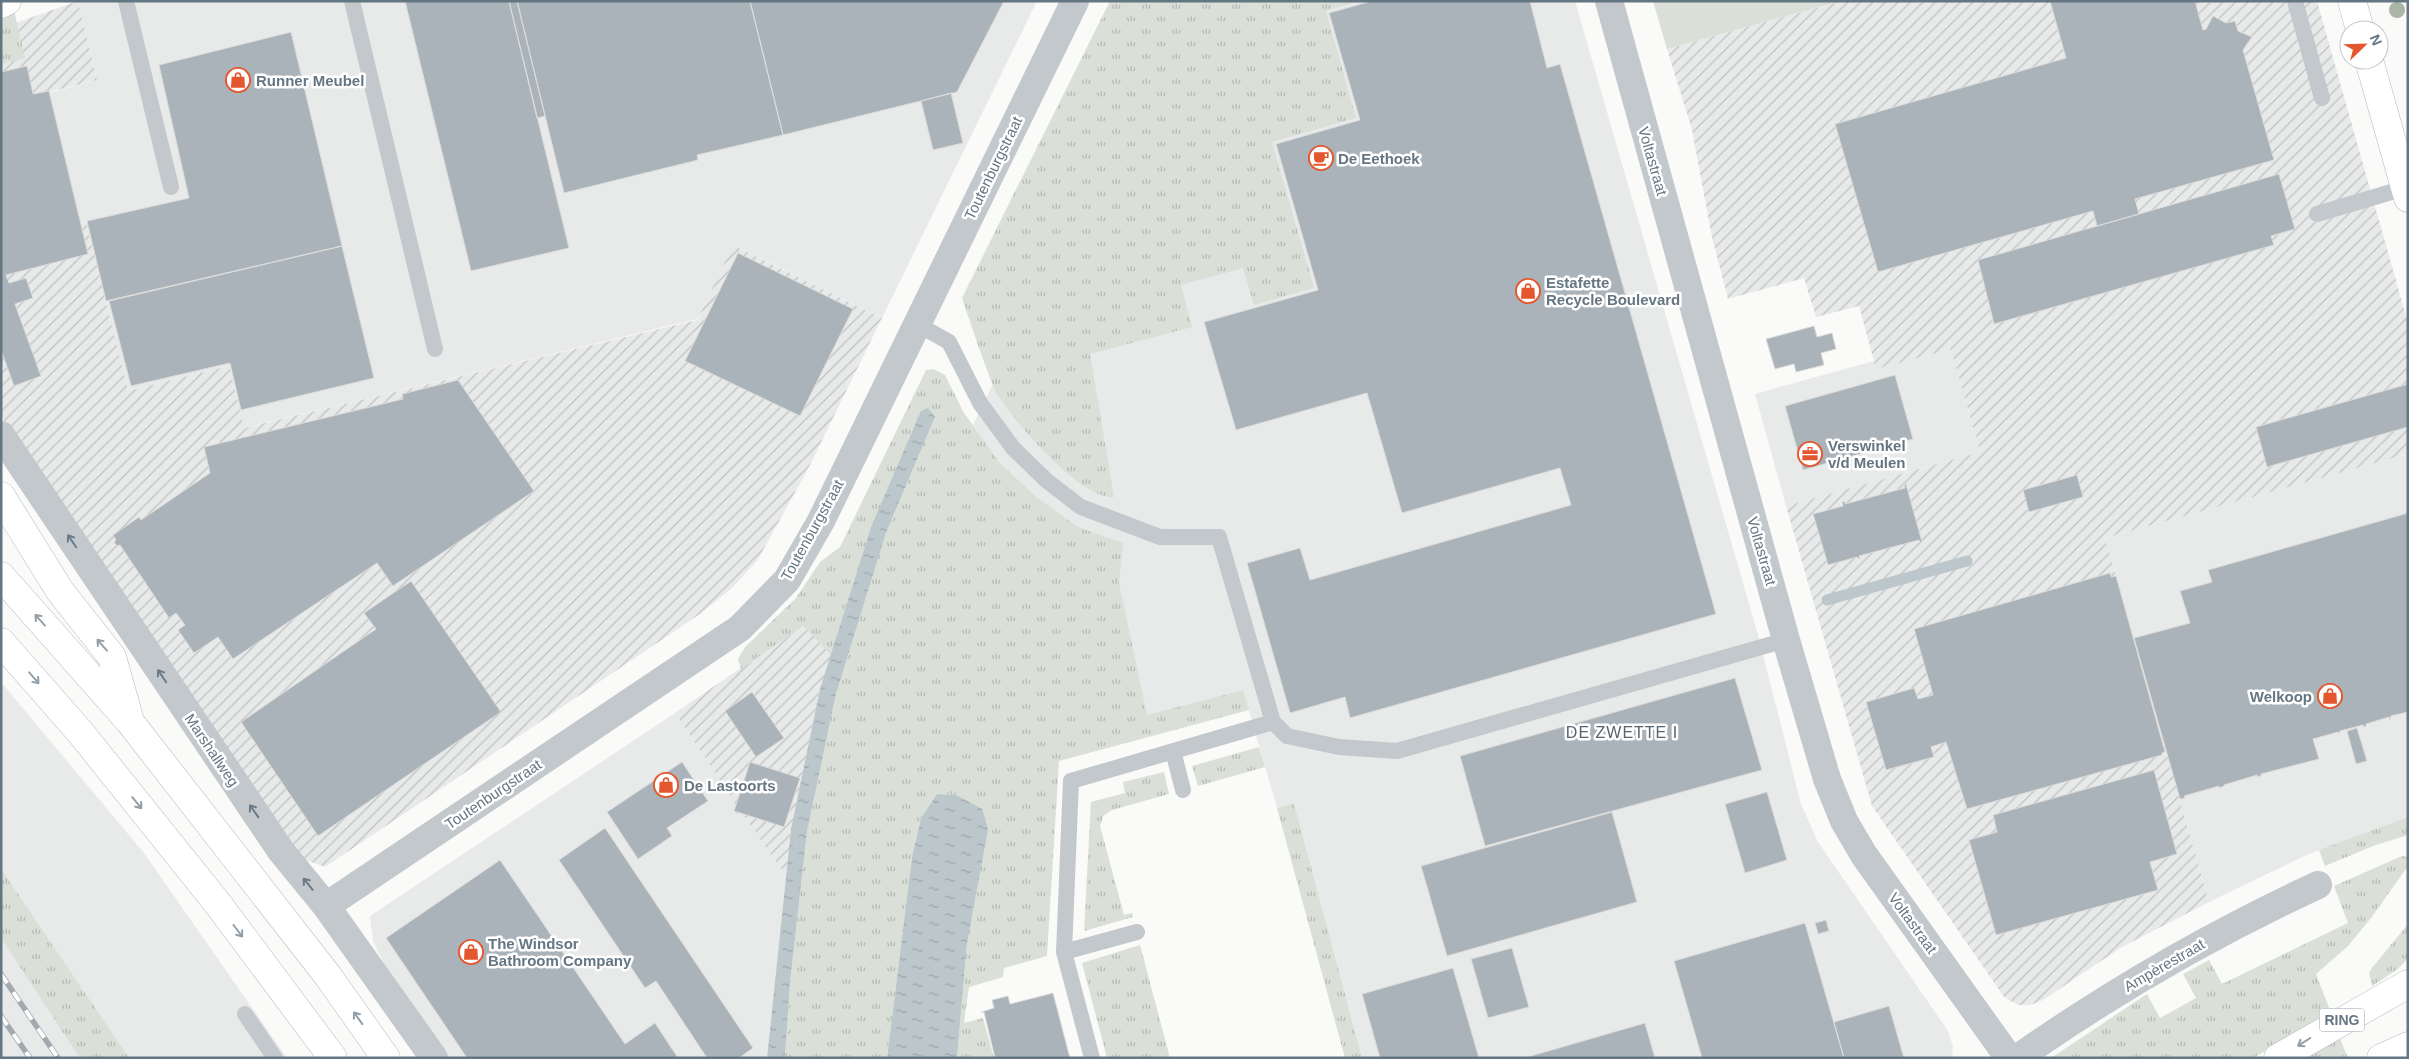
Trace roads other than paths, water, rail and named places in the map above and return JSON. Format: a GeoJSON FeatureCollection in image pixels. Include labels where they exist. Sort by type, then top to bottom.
{"type":"FeatureCollection","features":[{"type":"Feature","properties":{"kind":"main road"},"geometry":{"type":"LineString","coordinates":[[1,4],[7,1]]}},
{"type":"Feature","properties":{"kind":"main road"},"geometry":{"type":"LineString","coordinates":[[2352,1],[2357,20]]}},
{"type":"Feature","properties":{"kind":"main road"},"geometry":{"type":"LineString","coordinates":[[2372,70],[2406,193]]}},
{"type":"Feature","properties":{"kind":"main road"},"geometry":{"type":"LineString","coordinates":[[1,496],[60,591],[112,657],[130,722]]}},
{"type":"Feature","properties":{"kind":"main road"},"geometry":{"type":"LineString","coordinates":[[1,576],[130,722],[328,976],[386,1058]]}},
{"type":"Feature","properties":{"kind":"main road"},"geometry":{"type":"LineString","coordinates":[[1,642],[86,739],[218,904],[333,1058]]}},
{"type":"Feature","properties":{"kind":"main road","name":"RING"},"geometry":{"type":"LineString","coordinates":[[2278,1058],[2408,984]]}},
{"type":"Feature","properties":{"kind":"main road"},"geometry":{"type":"LineString","coordinates":[[2381,1058],[2408,1046]]}},
{"type":"Feature","properties":{"kind":"street","name":"Toutenburgstraat"},"geometry":{"type":"LineString","coordinates":[[326,906],[740,628],[786,580],[821,520],[1075,1]]}},
{"type":"Feature","properties":{"kind":"street","name":"Voltastraat"},"geometry":{"type":"LineString","coordinates":[[1609,1],[1786,640],[1828,779],[1844,821],[1864,856],[2009,1058]]}},
{"type":"Feature","properties":{"kind":"street","name":"Marshallweg"},"geometry":{"type":"LineString","coordinates":[[1,435],[211,749],[282,851],[326,906],[434,1058]]}},
{"type":"Feature","properties":{"kind":"street","name":"Ampèrestraat"},"geometry":{"type":"LineString","coordinates":[[2018,1058],[2135,980],[2267,909],[2318,885]]}},
{"type":"Feature","properties":{"kind":"lane"},"geometry":{"type":"LineString","coordinates":[[126,1],[171,187]]}},
{"type":"Feature","properties":{"kind":"lane"},"geometry":{"type":"LineString","coordinates":[[352,1],[435,349]]}},
{"type":"Feature","properties":{"kind":"lane"},"geometry":{"type":"LineString","coordinates":[[2295,1],[2322,98]]}},
{"type":"Feature","properties":{"kind":"lane"},"geometry":{"type":"LineString","coordinates":[[2318,214],[2406,193]]}},
{"type":"Feature","properties":{"kind":"lane"},"geometry":{"type":"LineString","coordinates":[[917,324],[949,342],[980,403],[1013,448],[1047,481],[1081,507],[1160,537],[1219,537],[1274,722],[1287,736],[1339,747],[1397,751],[1786,640]]}},
{"type":"Feature","properties":{"kind":"lane"},"geometry":{"type":"LineString","coordinates":[[1092,1058],[1064,952],[1071,781],[1274,722]]}},
{"type":"Feature","properties":{"kind":"lane"},"geometry":{"type":"LineString","coordinates":[[1173,751],[1183,790]]}},
{"type":"Feature","properties":{"kind":"lane"},"geometry":{"type":"LineString","coordinates":[[1064,952],[1137,932]]}},
{"type":"Feature","properties":{"kind":"lane"},"geometry":{"type":"LineString","coordinates":[[245,1014],[275,1058]]}},
{"type":"Feature","properties":{"kind":"water"},"geometry":{"type":"Polygon","coordinates":[[[928,408],[935,417],[886,533],[836,694],[807,832],[790,983],[785,1058],[767,1058],[791,829],[820,689],[871,527],[921,411],[928,408]]]}},
{"type":"Feature","properties":{"kind":"water"},"geometry":{"type":"Polygon","coordinates":[[[937,794],[956,795],[982,809],[988,829],[967,943],[957,1058],[887,1058],[912,857],[921,818],[937,794]]]}},
{"type":"Feature","properties":{"kind":"waterway"},"geometry":{"type":"LineString","coordinates":[[1827,600],[1967,561]]}},
{"type":"Feature","properties":{"kind":"railway"},"geometry":{"type":"LineString","coordinates":[[1,974],[58,1058]]}},
{"type":"Feature","properties":{"kind":"railway"},"geometry":{"type":"LineString","coordinates":[[1,1016],[30,1058]]}},
{"type":"Feature","properties":{"kind":"place","name":"Runner Meubel"},"geometry":{"type":"Point","coordinates":[238,80]}},
{"type":"Feature","properties":{"kind":"place","name":"De Eethoek"},"geometry":{"type":"Point","coordinates":[1321,158]}},
{"type":"Feature","properties":{"kind":"place","name":"Estafette Recycle Boulevard"},"geometry":{"type":"Point","coordinates":[1528,291]}},
{"type":"Feature","properties":{"kind":"place","name":"Verswinkel v/d Meulen"},"geometry":{"type":"Point","coordinates":[1810,454]}},
{"type":"Feature","properties":{"kind":"place","name":"Welkoop"},"geometry":{"type":"Point","coordinates":[2330,696]}},
{"type":"Feature","properties":{"kind":"place","name":"De Lastoorts"},"geometry":{"type":"Point","coordinates":[666,785]}},
{"type":"Feature","properties":{"kind":"place","name":"The Windsor Bathroom Company"},"geometry":{"type":"Point","coordinates":[471,952]}},
{"type":"Feature","properties":{"kind":"district","name":"DE ZWETTE I"},"geometry":{"type":"Point","coordinates":[1622,732]}}]}
